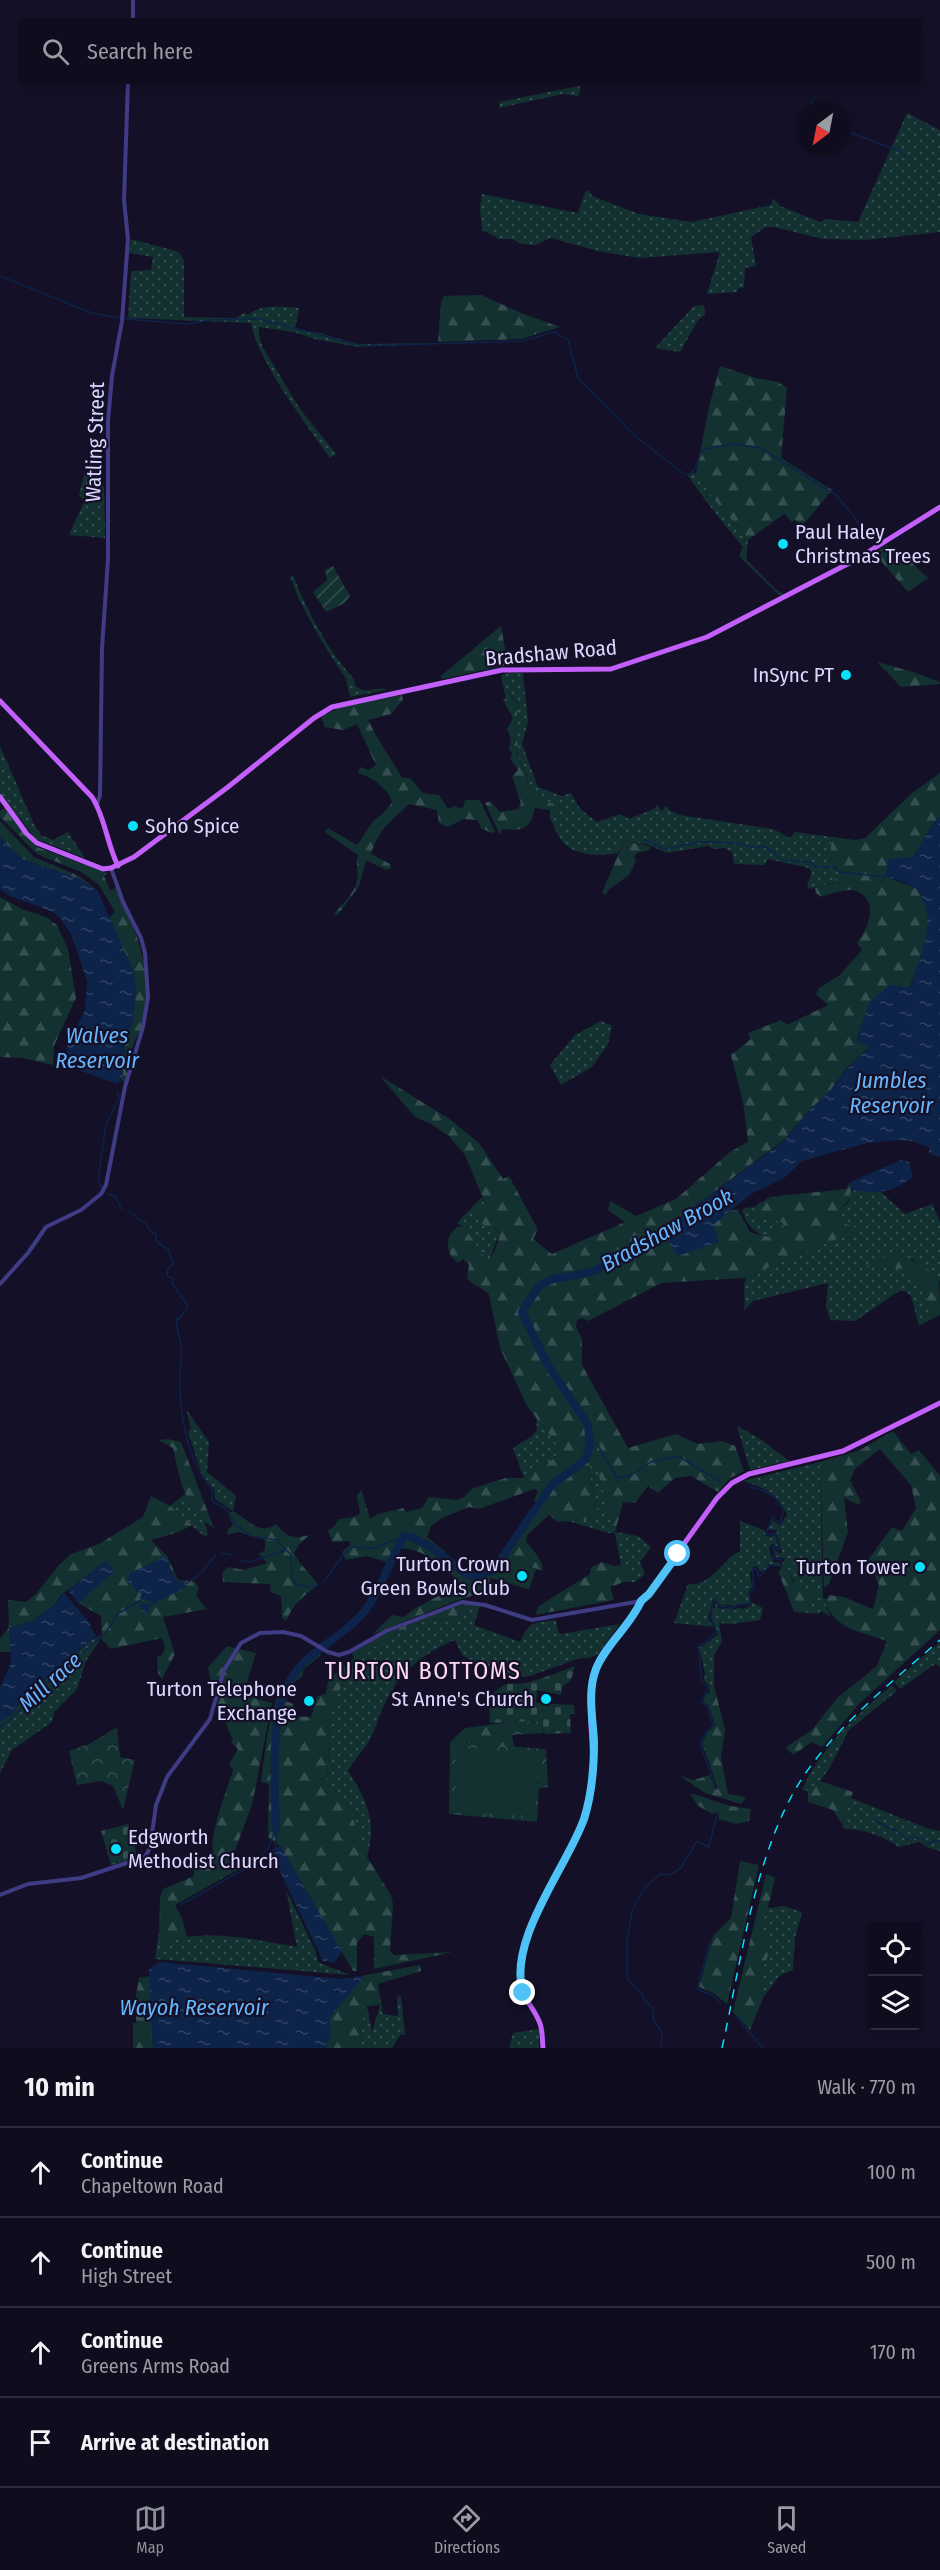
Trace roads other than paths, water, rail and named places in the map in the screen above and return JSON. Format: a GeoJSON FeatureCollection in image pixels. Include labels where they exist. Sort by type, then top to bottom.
{"type":"FeatureCollection","features":[{"type":"Feature","properties":{"kind":"main road","name":"Bradshaw Road"},"geometry":{"type":"LineString","coordinates":[[111,868],[118,866],[194,812],[314,718],[332,707],[502,670],[611,669],[684,646],[718,631],[857,559],[940,507]]}},
{"type":"Feature","properties":{"kind":"main road"},"geometry":{"type":"LineString","coordinates":[[0,701],[97,805],[118,866]]}},
{"type":"Feature","properties":{"kind":"main road"},"geometry":{"type":"LineString","coordinates":[[0,797],[27,834],[37,843],[103,869],[111,868]]}},
{"type":"Feature","properties":{"kind":"main road"},"geometry":{"type":"LineString","coordinates":[[543,2048],[540,2023],[526,2002],[520,1979],[527,1944],[545,1892],[574,1841],[590,1798],[593,1777],[591,1693],[596,1670],[641,1601],[649,1594],[717,1498],[732,1483],[753,1473],[843,1451],[940,1403]]}},
{"type":"Feature","properties":{"kind":"street"},"geometry":{"type":"LineString","coordinates":[[133,0],[133,18]]}},
{"type":"Feature","properties":{"kind":"street","name":"Watling Street"},"geometry":{"type":"LineString","coordinates":[[97,805],[100,795],[102,648],[108,565],[108,421],[112,376],[122,321],[128,239],[124,200],[128,84]]}},
{"type":"Feature","properties":{"kind":"street"},"geometry":{"type":"LineString","coordinates":[[0,1284],[28,1253],[46,1227],[81,1210],[101,1194],[106,1185],[125,1087],[143,1027],[148,997],[145,953],[141,938],[123,902],[111,868]]}},
{"type":"Feature","properties":{"kind":"street"},"geometry":{"type":"LineString","coordinates":[[0,1895],[22,1885],[74,1880],[142,1859],[150,1848],[154,1814],[167,1777],[212,1714],[222,1673],[244,1640],[260,1633],[283,1632],[303,1636],[335,1654],[349,1652],[386,1631],[462,1602],[485,1605],[532,1620],[641,1601]]}},
{"type":"Feature","properties":{"kind":"water","name":"Jumbles Reservoir"},"geometry":{"type":"Polygon","coordinates":[[[940,817],[940,1157],[929,1153],[929,1147],[911,1141],[898,1140],[867,1143],[802,1161],[784,1178],[751,1194],[714,1224],[719,1242],[678,1256],[661,1231],[784,1141],[810,1109],[827,1095],[846,1070],[869,1047],[856,1041],[869,1003],[890,985],[910,988],[923,951],[927,911],[916,889],[906,883],[885,877],[888,859],[913,857],[932,825],[940,817]]]}},
{"type":"Feature","properties":{"kind":"water","name":"Walves Reservoir"},"geometry":{"type":"Polygon","coordinates":[[[0,837],[22,859],[77,878],[97,890],[134,972],[136,993],[132,1026],[126,1036],[122,1080],[116,1084],[73,1068],[66,1049],[85,1010],[87,981],[71,934],[60,918],[53,912],[10,896],[0,889],[0,837]]]}},
{"type":"Feature","properties":{"kind":"water"},"geometry":{"type":"Polygon","coordinates":[[[901,1160],[909,1162],[913,1177],[905,1182],[884,1191],[852,1190],[850,1182],[901,1160]]]}},
{"type":"Feature","properties":{"kind":"water"},"geometry":{"type":"Polygon","coordinates":[[[165,1557],[177,1581],[184,1583],[186,1587],[150,1606],[148,1613],[142,1611],[139,1603],[148,1605],[154,1602],[139,1598],[143,1593],[136,1591],[131,1583],[127,1582],[130,1573],[165,1557]]]}},
{"type":"Feature","properties":{"kind":"water"},"geometry":{"type":"Polygon","coordinates":[[[106,1561],[115,1571],[78,1603],[68,1590],[106,1561]]]}},
{"type":"Feature","properties":{"kind":"water"},"geometry":{"type":"Polygon","coordinates":[[[64,1593],[88,1621],[96,1636],[27,1694],[11,1715],[0,1722],[0,1688],[11,1663],[9,1628],[33,1621],[53,1606],[64,1593]]]}},
{"type":"Feature","properties":{"kind":"water"},"geometry":{"type":"Polygon","coordinates":[[[280,1846],[342,1951],[334,1963],[323,1961],[270,1851],[280,1846]]]}},
{"type":"Feature","properties":{"kind":"water","name":"Wayoh Reservoir"},"geometry":{"type":"Polygon","coordinates":[[[160,1962],[341,1979],[361,1976],[363,1978],[330,2017],[330,2035],[326,2048],[153,2048],[149,1969],[160,1962]]]}},
{"type":"Feature","properties":{"kind":"waterway"},"geometry":{"type":"LineString","coordinates":[[812,102],[815,95]]}},
{"type":"Feature","properties":{"kind":"waterway"},"geometry":{"type":"LineString","coordinates":[[850,132],[899,151],[905,156]]}},
{"type":"Feature","properties":{"kind":"waterway"},"geometry":{"type":"LineString","coordinates":[[0,276],[92,313],[119,318]]}},
{"type":"Feature","properties":{"kind":"waterway"},"geometry":{"type":"LineString","coordinates":[[126,319],[188,324],[212,320],[259,319],[363,346],[522,341],[554,332],[568,340],[578,378],[636,437],[683,473],[689,475],[694,470],[703,449],[735,444],[760,448],[836,495],[873,540]]}},
{"type":"Feature","properties":{"kind":"waterway"},"geometry":{"type":"LineString","coordinates":[[644,840],[665,849],[700,842],[737,843],[756,848],[762,846],[782,860],[811,862],[816,867],[835,867],[839,872],[886,877]]}},
{"type":"Feature","properties":{"kind":"waterway"},"geometry":{"type":"LineString","coordinates":[[102,1187],[98,1181],[106,1124],[119,1099],[117,1092]]}},
{"type":"Feature","properties":{"kind":"waterway"},"geometry":{"type":"LineString","coordinates":[[107,1194],[115,1196],[122,1210]]}},
{"type":"Feature","properties":{"kind":"waterway"},"geometry":{"type":"LineString","coordinates":[[128,1211],[146,1224],[152,1233],[155,1232],[157,1242],[168,1249],[173,1264],[168,1268],[167,1276],[174,1279],[172,1283],[187,1305],[187,1309],[179,1319],[176,1319],[182,1348],[180,1388],[183,1419],[190,1450],[203,1477],[212,1489],[212,1501],[227,1509],[235,1524],[250,1536],[277,1540],[286,1550]]}},
{"type":"Feature","properties":{"kind":"waterway","name":"Bradshaw Brook"},"geometry":{"type":"LineString","coordinates":[[276,1829],[275,1746],[281,1704],[288,1685],[305,1661],[348,1628],[363,1613],[375,1595],[404,1536],[431,1547],[466,1574],[475,1576],[493,1571],[551,1486],[585,1460],[590,1447],[588,1425],[547,1364],[522,1312],[539,1286],[553,1279],[592,1272],[671,1231]]}},
{"type":"Feature","properties":{"kind":"waterway"},"geometry":{"type":"LineString","coordinates":[[589,1435],[599,1447],[617,1478],[630,1476],[651,1462],[678,1456],[721,1482]]}},
{"type":"Feature","properties":{"kind":"waterway"},"geometry":{"type":"LineString","coordinates":[[716,1789],[700,1743],[707,1730],[713,1726],[708,1707],[701,1702],[708,1688],[702,1682],[698,1645],[704,1644],[717,1631],[710,1621],[714,1599],[721,1607],[728,1606],[733,1609],[737,1605],[751,1604],[749,1593],[753,1589],[753,1570],[756,1568],[759,1577],[770,1565],[781,1566],[782,1558],[773,1560],[773,1546],[780,1550],[776,1533],[766,1534],[772,1517],[780,1523],[784,1510],[775,1497],[765,1491],[750,1487]]}},
{"type":"Feature","properties":{"kind":"waterway"},"geometry":{"type":"LineString","coordinates":[[324,1582],[351,1547],[375,1548],[404,1536]]}},
{"type":"Feature","properties":{"kind":"waterway"},"geometry":{"type":"LineString","coordinates":[[241,1560],[249,1562],[286,1550],[291,1554],[292,1578],[296,1584],[309,1587],[317,1585]]}},
{"type":"Feature","properties":{"kind":"waterway"},"geometry":{"type":"LineString","coordinates":[[222,1553],[231,1555]]}},
{"type":"Feature","properties":{"kind":"waterway"},"geometry":{"type":"LineString","coordinates":[[186,1584],[202,1572],[215,1556]]}},
{"type":"Feature","properties":{"kind":"waterway"},"geometry":{"type":"LineString","coordinates":[[95,1637],[103,1636],[119,1613],[143,1599]]}},
{"type":"Feature","properties":{"kind":"waterway","name":"Mill race"},"geometry":{"type":"LineString","coordinates":[[0,1727],[12,1718],[32,1696],[100,1638]]}},
{"type":"Feature","properties":{"kind":"waterway"},"geometry":{"type":"LineString","coordinates":[[661,2048],[662,2032],[654,2021],[653,2009],[627,1976],[627,1941],[632,1911],[643,1890],[660,1874],[670,1875],[681,1868],[697,1841],[709,1847],[717,1814]]}},
{"type":"Feature","properties":{"kind":"waterway"},"geometry":{"type":"LineString","coordinates":[[872,1819],[898,1832],[907,1840],[910,1837],[923,1839],[927,1845],[935,1840],[940,1841]]}},
{"type":"Feature","properties":{"kind":"waterway"},"geometry":{"type":"LineString","coordinates":[[276,1829],[276,1849]]}},
{"type":"Feature","properties":{"kind":"waterway"},"geometry":{"type":"LineString","coordinates":[[180,1905],[248,1867],[268,1849],[274,1833]]}},
{"type":"Feature","properties":{"kind":"waterway"},"geometry":{"type":"LineString","coordinates":[[710,1941],[697,1989],[712,1995],[720,2002]]}},
{"type":"Feature","properties":{"kind":"waterway"},"geometry":{"type":"LineString","coordinates":[[735,2016],[763,2048]]}},
{"type":"Feature","properties":{"kind":"railway"},"geometry":{"type":"LineString","coordinates":[[722,2048],[752,1906],[762,1870],[788,1803],[819,1755],[851,1719],[940,1640]]}},
{"type":"Feature","properties":{"kind":"place","name":"Paul Haley Christmas Trees"},"geometry":{"type":"Point","coordinates":[783,544]}},
{"type":"Feature","properties":{"kind":"place","name":"InSync PT"},"geometry":{"type":"Point","coordinates":[846,675]}},
{"type":"Feature","properties":{"kind":"place","name":"Soho Spice"},"geometry":{"type":"Point","coordinates":[133,826]}},
{"type":"Feature","properties":{"kind":"place","name":"Turton Tower"},"geometry":{"type":"Point","coordinates":[920,1567]}},
{"type":"Feature","properties":{"kind":"place","name":"Turton Crown Green Bowls Club"},"geometry":{"type":"Point","coordinates":[522,1576]}},
{"type":"Feature","properties":{"kind":"place","name":"St Anne's Church"},"geometry":{"type":"Point","coordinates":[546,1699]}},
{"type":"Feature","properties":{"kind":"place","name":"Turton Telephone Exchange"},"geometry":{"type":"Point","coordinates":[309,1701]}},
{"type":"Feature","properties":{"kind":"place","name":"Edgworth Methodist Church"},"geometry":{"type":"Point","coordinates":[116,1849]}},
{"type":"Feature","properties":{"kind":"district","name":"TURTON BOTTOMS"},"geometry":{"type":"Point","coordinates":[423,1671]}}]}
